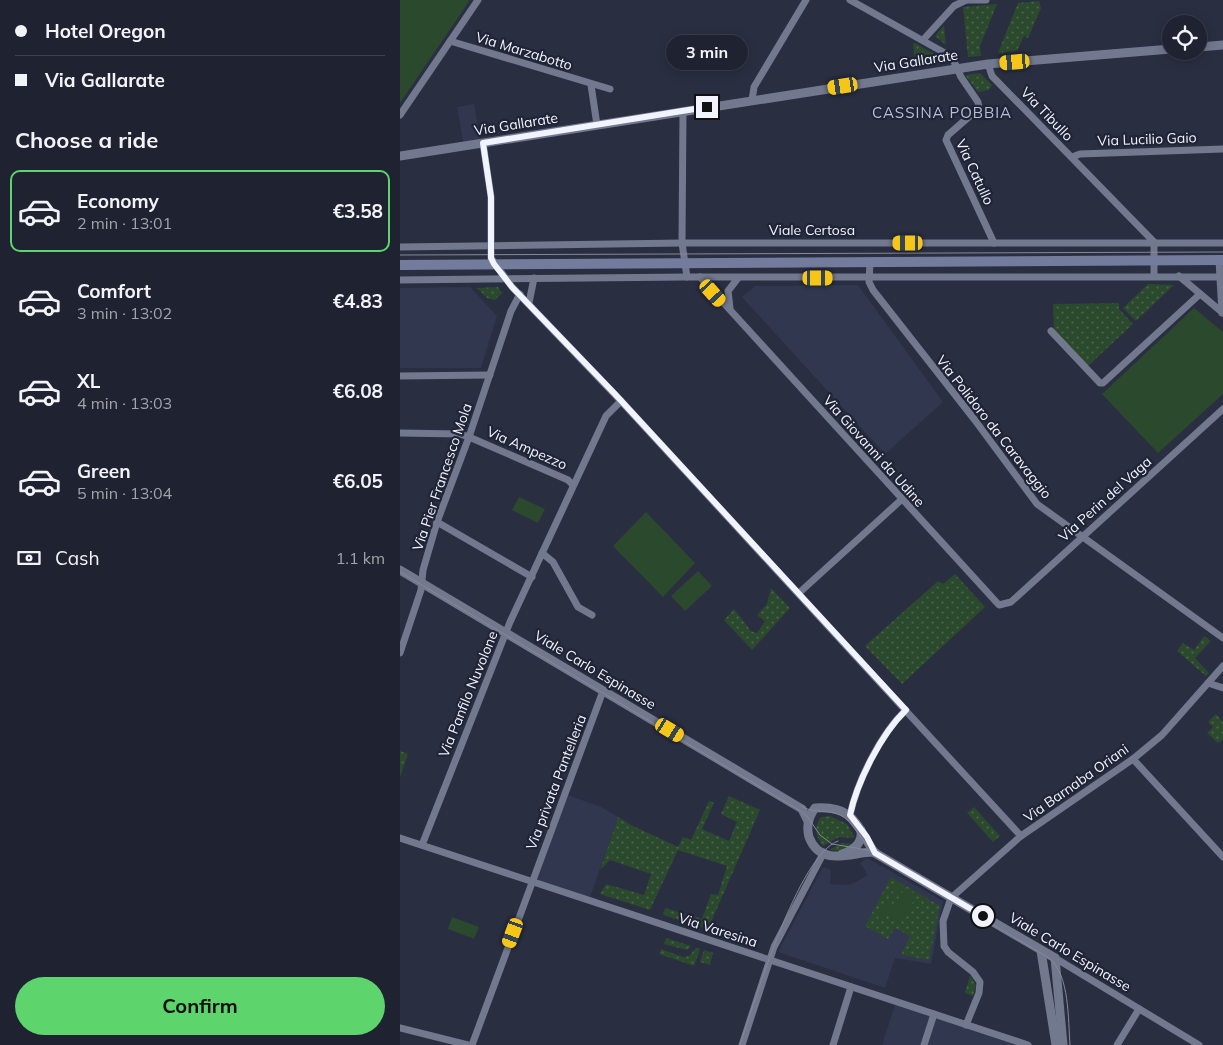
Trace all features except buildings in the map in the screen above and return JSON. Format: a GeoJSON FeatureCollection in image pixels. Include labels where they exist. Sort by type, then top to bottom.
{"type":"FeatureCollection","features":[{"type":"Feature","properties":{"kind":"main road"},"geometry":{"type":"LineString","coordinates":[[400,265],[1221,260]]}},
{"type":"Feature","properties":{"kind":"street"},"geometry":{"type":"LineString","coordinates":[[400,115],[478,0]]}},
{"type":"Feature","properties":{"kind":"street"},"geometry":{"type":"LineString","coordinates":[[752,100],[754,87],[806,0]]}},
{"type":"Feature","properties":{"kind":"street"},"geometry":{"type":"LineString","coordinates":[[850,0],[952,57],[958,68]]}},
{"type":"Feature","properties":{"kind":"street"},"geometry":{"type":"LineString","coordinates":[[923,40],[954,6],[966,0],[986,0]]}},
{"type":"Feature","properties":{"kind":"street","name":"Via Marzabotto"},"geometry":{"type":"LineString","coordinates":[[450,41],[591,85],[610,89]]}},
{"type":"Feature","properties":{"kind":"street"},"geometry":{"type":"LineString","coordinates":[[1207,46],[1223,45]]}},
{"type":"Feature","properties":{"kind":"street","name":"Via Gallarate"},"geometry":{"type":"LineString","coordinates":[[400,156],[958,68],[1162,50]]}},
{"type":"Feature","properties":{"kind":"street","name":"Via Tibullo"},"geometry":{"type":"LineString","coordinates":[[988,64],[992,76],[1154,242]]}},
{"type":"Feature","properties":{"kind":"street","name":"Via Catullo"},"geometry":{"type":"LineString","coordinates":[[958,68],[961,77],[978,102],[979,108],[948,135],[946,140],[994,243]]}},
{"type":"Feature","properties":{"kind":"street"},"geometry":{"type":"LineString","coordinates":[[591,85],[597,125]]}},
{"type":"Feature","properties":{"kind":"street"},"geometry":{"type":"LineString","coordinates":[[683,111],[682,243],[687,262],[687,277]]}},
{"type":"Feature","properties":{"kind":"street"},"geometry":{"type":"LineString","coordinates":[[483,143],[491,197],[491,246],[494,264],[512,287],[621,401],[1021,836]]}},
{"type":"Feature","properties":{"kind":"street","name":"Via Lucilio Gaio"},"geometry":{"type":"LineString","coordinates":[[1072,157],[1080,154],[1223,149]]}},
{"type":"Feature","properties":{"kind":"street"},"geometry":{"type":"LineString","coordinates":[[1154,242],[1154,276]]}},
{"type":"Feature","properties":{"kind":"street","name":"Viale Certosa"},"geometry":{"type":"LineString","coordinates":[[400,247],[682,243],[1223,243]]}},
{"type":"Feature","properties":{"kind":"street"},"geometry":{"type":"LineString","coordinates":[[1221,260],[1223,313]]}},
{"type":"Feature","properties":{"kind":"street"},"geometry":{"type":"LineString","coordinates":[[869,277],[870,262]]}},
{"type":"Feature","properties":{"kind":"street"},"geometry":{"type":"LineString","coordinates":[[1178,276],[1223,313]]}},
{"type":"Feature","properties":{"kind":"street"},"geometry":{"type":"LineString","coordinates":[[400,280],[687,277],[1221,277]]}},
{"type":"Feature","properties":{"kind":"street","name":"Via Giovanni da Udine"},"geometry":{"type":"LineString","coordinates":[[700,277],[730,308],[901,500],[995,602],[1003,606]]}},
{"type":"Feature","properties":{"kind":"street","name":"Via Polidoro da Caravaggio"},"geometry":{"type":"LineString","coordinates":[[869,277],[873,290],[944,384],[952,390],[1037,504],[1223,638]]}},
{"type":"Feature","properties":{"kind":"street"},"geometry":{"type":"LineString","coordinates":[[529,303],[534,278]]}},
{"type":"Feature","properties":{"kind":"street"},"geometry":{"type":"LineString","coordinates":[[730,308],[728,291],[738,278]]}},
{"type":"Feature","properties":{"kind":"street","name":"Via Pier Francesco Mola"},"geometry":{"type":"LineString","coordinates":[[400,653],[422,583],[423,570],[437,522],[469,437],[511,311],[520,294]]}},
{"type":"Feature","properties":{"kind":"street"},"geometry":{"type":"LineString","coordinates":[[1051,331],[1100,383],[1103,383],[1200,294]]}},
{"type":"Feature","properties":{"kind":"street"},"geometry":{"type":"LineString","coordinates":[[400,376],[490,375]]}},
{"type":"Feature","properties":{"kind":"street","name":"Via Panfilo Nuvolone"},"geometry":{"type":"LineString","coordinates":[[422,846],[506,633],[606,415],[621,401]]}},
{"type":"Feature","properties":{"kind":"street","name":"Via Perin del Vaga"},"geometry":{"type":"LineString","coordinates":[[1003,606],[1011,602],[1223,408]]}},
{"type":"Feature","properties":{"kind":"street","name":"Via Ampezzo"},"geometry":{"type":"LineString","coordinates":[[400,433],[460,434],[573,485]]}},
{"type":"Feature","properties":{"kind":"street"},"geometry":{"type":"LineString","coordinates":[[799,593],[901,500]]}},
{"type":"Feature","properties":{"kind":"street"},"geometry":{"type":"LineString","coordinates":[[437,522],[532,577]]}},
{"type":"Feature","properties":{"kind":"street"},"geometry":{"type":"LineString","coordinates":[[542,553],[553,562],[578,607],[592,615]]}},
{"type":"Feature","properties":{"kind":"street","name":"Viale Carlo Espinasse"},"geometry":{"type":"LineString","coordinates":[[400,570],[802,810]]}},
{"type":"Feature","properties":{"kind":"street","name":"Via Barnaba Oriani"},"geometry":{"type":"LineString","coordinates":[[952,897],[1021,836],[1133,759],[1169,728],[1223,666]]}},
{"type":"Feature","properties":{"kind":"street"},"geometry":{"type":"LineString","coordinates":[[1208,683],[1223,688]]}},
{"type":"Feature","properties":{"kind":"street","name":"Via privata Pantelleria"},"geometry":{"type":"LineString","coordinates":[[472,1045],[603,691]]}},
{"type":"Feature","properties":{"kind":"street"},"geometry":{"type":"LineString","coordinates":[[850,815],[855,794],[890,726],[906,710]]}},
{"type":"Feature","properties":{"kind":"street"},"geometry":{"type":"LineString","coordinates":[[1133,759],[1223,857]]}},
{"type":"Feature","properties":{"kind":"street"},"geometry":{"type":"LineString","coordinates":[[808,821],[815,808]]}},
{"type":"Feature","properties":{"kind":"street"},"geometry":{"type":"LineString","coordinates":[[815,808],[834,809],[850,815],[875,852],[862,852],[848,857],[828,854],[810,838],[808,821],[802,810],[815,808]]}},
{"type":"Feature","properties":{"kind":"street"},"geometry":{"type":"LineString","coordinates":[[828,854],[843,854],[854,848],[862,838],[861,830]]}},
{"type":"Feature","properties":{"kind":"street","name":"Via Varesina"},"geometry":{"type":"LineString","coordinates":[[400,838],[1028,1045]]}},
{"type":"Feature","properties":{"kind":"street","name":"Viale Carlo Espinasse"},"geometry":{"type":"LineString","coordinates":[[875,852],[1199,1045]]}},
{"type":"Feature","properties":{"kind":"street"},"geometry":{"type":"LineString","coordinates":[[742,1045],[769,960],[785,922],[828,854]]}},
{"type":"Feature","properties":{"kind":"street"},"geometry":{"type":"LineString","coordinates":[[952,897],[943,921],[944,946],[948,952],[973,972],[980,982],[979,993],[966,1025]]}},
{"type":"Feature","properties":{"kind":"street"},"geometry":{"type":"LineString","coordinates":[[1041,951],[1056,1045]]}},
{"type":"Feature","properties":{"kind":"street"},"geometry":{"type":"LineString","coordinates":[[1047,981],[1055,958]]}},
{"type":"Feature","properties":{"kind":"street"},"geometry":{"type":"LineString","coordinates":[[1055,958],[1063,1045]]}},
{"type":"Feature","properties":{"kind":"street"},"geometry":{"type":"LineString","coordinates":[[833,1045],[851,987]]}},
{"type":"Feature","properties":{"kind":"street"},"geometry":{"type":"LineString","coordinates":[[1117,1045],[1139,1009]]}},
{"type":"Feature","properties":{"kind":"street"},"geometry":{"type":"LineString","coordinates":[[924,1045],[934,1014]]}},
{"type":"Feature","properties":{"kind":"street"},"geometry":{"type":"LineString","coordinates":[[400,1028],[468,1045]]}},
{"type":"Feature","properties":{"kind":"shaded area"},"geometry":{"type":"Polygon","coordinates":[[[474,104],[481,144],[464,146],[457,107],[474,104]]]}},
{"type":"Feature","properties":{"kind":"shaded area"},"geometry":{"type":"Polygon","coordinates":[[[858,285],[943,402],[885,454],[742,297],[755,286],[858,285]]]}},
{"type":"Feature","properties":{"kind":"shaded area"},"geometry":{"type":"Polygon","coordinates":[[[470,287],[497,316],[481,368],[400,368],[400,288],[470,287]]]}},
{"type":"Feature","properties":{"kind":"shaded area"},"geometry":{"type":"Polygon","coordinates":[[[565,794],[601,807],[618,817],[589,900],[532,881],[565,794]]]}},
{"type":"Feature","properties":{"kind":"shaded area"},"geometry":{"type":"Polygon","coordinates":[[[867,858],[943,901],[931,964],[895,958],[885,988],[778,952],[823,867],[831,870],[830,884],[846,885],[868,875],[860,863],[867,858]]]}},
{"type":"Feature","properties":{"kind":"shaded area"},"geometry":{"type":"Polygon","coordinates":[[[896,1002],[933,1014],[922,1045],[882,1045],[896,1002]]]}},
{"type":"Feature","properties":{"kind":"shaded area"},"geometry":{"type":"Polygon","coordinates":[[[935,1015],[1026,1045],[925,1045],[935,1015]]]}},
{"type":"Feature","properties":{"kind":"green space"},"geometry":{"type":"Polygon","coordinates":[[[400,0],[470,0],[400,103],[400,0]]]}},
{"type":"Feature","properties":{"kind":"green space"},"geometry":{"type":"Polygon","coordinates":[[[1039,1],[1041,8],[1028,38],[1024,36],[1017,51],[998,53],[1018,3],[1039,1]]]}},
{"type":"Feature","properties":{"kind":"green space"},"geometry":{"type":"Polygon","coordinates":[[[997,4],[980,46],[981,56],[968,57],[963,7],[997,4]]]}},
{"type":"Feature","properties":{"kind":"green space"},"geometry":{"type":"Polygon","coordinates":[[[944,25],[946,45],[935,36],[944,25]]]}},
{"type":"Feature","properties":{"kind":"green space"},"geometry":{"type":"Polygon","coordinates":[[[915,43],[939,57],[937,63],[919,65],[918,61],[915,61],[913,44],[915,43]]]}},
{"type":"Feature","properties":{"kind":"green space"},"geometry":{"type":"Polygon","coordinates":[[[980,73],[992,85],[989,90],[978,92],[965,75],[980,73]]]}},
{"type":"Feature","properties":{"kind":"green space"},"geometry":{"type":"Polygon","coordinates":[[[1148,284],[1174,285],[1136,321],[1123,308],[1148,284]]]}},
{"type":"Feature","properties":{"kind":"green space"},"geometry":{"type":"Polygon","coordinates":[[[498,287],[502,293],[495,300],[487,298],[477,288],[498,287]]]}},
{"type":"Feature","properties":{"kind":"green space"},"geometry":{"type":"Polygon","coordinates":[[[1119,303],[1119,309],[1133,324],[1088,366],[1054,330],[1053,304],[1119,303]]]}},
{"type":"Feature","properties":{"kind":"green space"},"geometry":{"type":"Polygon","coordinates":[[[1194,308],[1223,332],[1223,394],[1158,453],[1102,394],[1194,308]]]}},
{"type":"Feature","properties":{"kind":"green space"},"geometry":{"type":"Polygon","coordinates":[[[519,497],[545,509],[538,523],[512,510],[519,497]]]}},
{"type":"Feature","properties":{"kind":"green space"},"geometry":{"type":"Polygon","coordinates":[[[646,512],[695,563],[663,597],[613,546],[646,512]]]}},
{"type":"Feature","properties":{"kind":"green space"},"geometry":{"type":"Polygon","coordinates":[[[698,571],[712,586],[685,611],[671,596],[698,571]]]}},
{"type":"Feature","properties":{"kind":"green space"},"geometry":{"type":"Polygon","coordinates":[[[955,574],[985,607],[902,684],[865,646],[938,581],[943,584],[955,574]]]}},
{"type":"Feature","properties":{"kind":"green space"},"geometry":{"type":"Polygon","coordinates":[[[771,588],[790,608],[752,650],[724,620],[734,609],[751,631],[757,633],[765,621],[757,615],[767,604],[771,588]]]}},
{"type":"Feature","properties":{"kind":"green space"},"geometry":{"type":"Polygon","coordinates":[[[1204,636],[1211,641],[1195,658],[1209,673],[1206,676],[1177,651],[1183,643],[1194,650],[1204,636]]]}},
{"type":"Feature","properties":{"kind":"green space"},"geometry":{"type":"Polygon","coordinates":[[[1216,714],[1223,722],[1223,740],[1218,743],[1207,733],[1213,727],[1208,722],[1216,714]]]}},
{"type":"Feature","properties":{"kind":"green space"},"geometry":{"type":"Polygon","coordinates":[[[400,751],[408,754],[400,777],[400,751]]]}},
{"type":"Feature","properties":{"kind":"green space"},"geometry":{"type":"Polygon","coordinates":[[[729,796],[760,810],[708,929],[663,915],[665,908],[702,919],[711,894],[718,895],[727,866],[678,850],[650,910],[600,894],[606,884],[644,895],[651,874],[610,860],[600,870],[618,817],[678,847],[683,837],[691,840],[709,801],[714,803],[702,829],[729,841],[737,822],[721,814],[729,796]]]}},
{"type":"Feature","properties":{"kind":"green space"},"geometry":{"type":"Polygon","coordinates":[[[974,807],[1000,836],[993,842],[967,813],[974,807]]]}},
{"type":"Feature","properties":{"kind":"green space"},"geometry":{"type":"Polygon","coordinates":[[[830,816],[847,824],[855,838],[839,837],[823,846],[817,836],[816,828],[821,817],[830,816]]]}},
{"type":"Feature","properties":{"kind":"green space"},"geometry":{"type":"Polygon","coordinates":[[[842,843],[853,844],[840,851],[829,850],[842,843]]]}},
{"type":"Feature","properties":{"kind":"green space"},"geometry":{"type":"Polygon","coordinates":[[[891,877],[940,906],[929,960],[901,955],[910,936],[895,928],[888,939],[865,926],[891,877]]]}},
{"type":"Feature","properties":{"kind":"green space"},"geometry":{"type":"Polygon","coordinates":[[[898,884],[901,886],[882,920],[878,918],[898,884]]]}},
{"type":"Feature","properties":{"kind":"green space"},"geometry":{"type":"Polygon","coordinates":[[[905,888],[917,895],[901,923],[888,916],[905,888]]]}},
{"type":"Feature","properties":{"kind":"green space"},"geometry":{"type":"Polygon","coordinates":[[[452,917],[479,927],[474,939],[448,929],[452,917]]]}},
{"type":"Feature","properties":{"kind":"green space"},"geometry":{"type":"Polygon","coordinates":[[[666,938],[691,946],[687,950],[664,944],[666,938]]]}},
{"type":"Feature","properties":{"kind":"green space"},"geometry":{"type":"Polygon","coordinates":[[[696,948],[700,949],[694,966],[659,954],[661,949],[683,957],[689,956],[696,948]]]}},
{"type":"Feature","properties":{"kind":"green space"},"geometry":{"type":"Polygon","coordinates":[[[704,950],[713,953],[710,965],[700,962],[704,950]]]}},
{"type":"Feature","properties":{"kind":"green space"},"geometry":{"type":"Polygon","coordinates":[[[970,975],[976,985],[973,996],[965,993],[970,975]]]}},
{"type":"Feature","properties":{"kind":"tram line"},"geometry":{"type":"LineString","coordinates":[[400,255],[1223,252]]}},
{"type":"Feature","properties":{"kind":"tram line"},"geometry":{"type":"LineString","coordinates":[[400,572],[799,810],[807,816],[820,835],[832,844],[868,850],[1049,958],[1061,975],[1067,998],[1070,1045]]}},
{"type":"Feature","properties":{"kind":"tram line"},"geometry":{"type":"LineString","coordinates":[[801,806],[810,810],[840,815],[849,822],[870,847]]}},
{"type":"Feature","properties":{"kind":"tram line"},"geometry":{"type":"LineString","coordinates":[[740,1045],[779,932],[793,901],[808,873],[823,852],[838,841]]}},
{"type":"Feature","properties":{"kind":"district","name":"CASSINA POBBIA"},"geometry":{"type":"Point","coordinates":[942,113]}},
{"type":"Feature","properties":{"kind":"route"},"geometry":{"type":"LineString","coordinates":[[707,107],[483,143],[491,197],[492,260],[512,287],[614,393],[906,710],[890,726],[855,794],[850,815],[867,837],[875,853],[983,916]]}}]}
